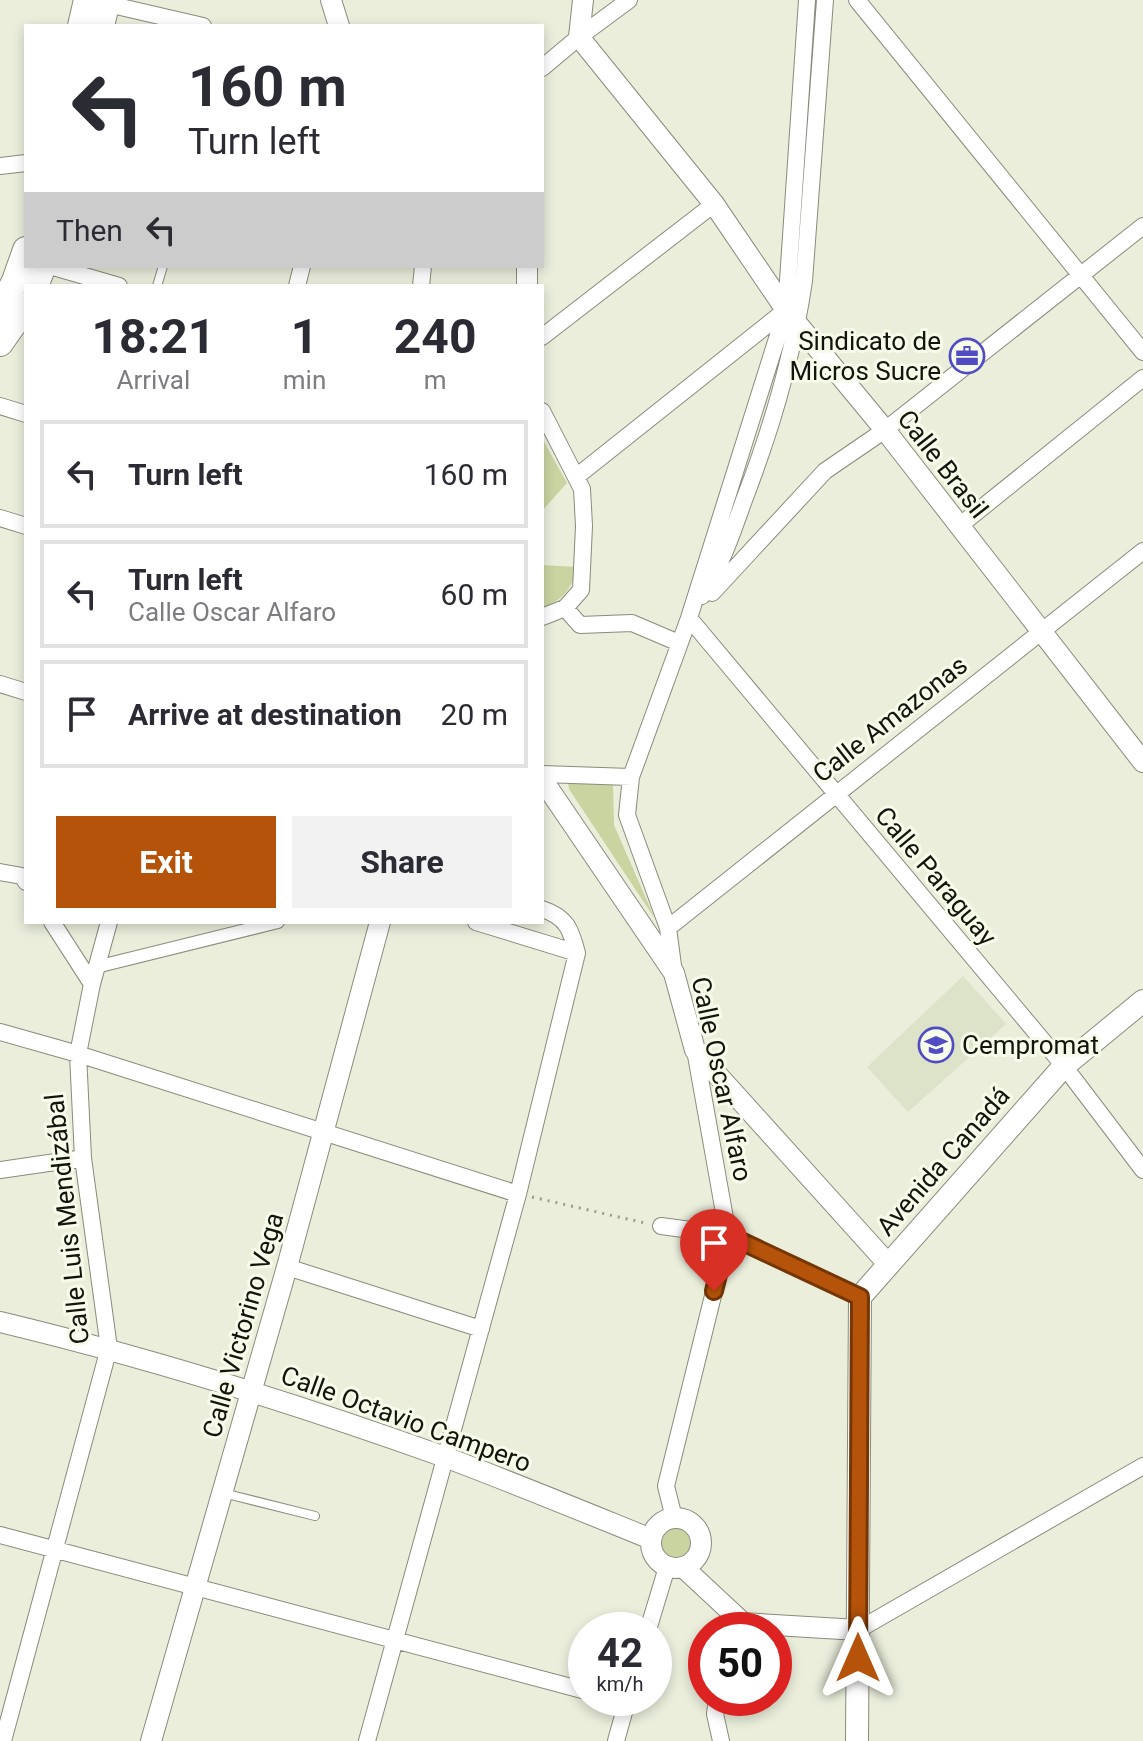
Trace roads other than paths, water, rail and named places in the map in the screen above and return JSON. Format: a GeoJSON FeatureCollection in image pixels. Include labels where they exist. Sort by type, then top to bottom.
{"type":"FeatureCollection","features":[{"type":"Feature","properties":{"kind":"main road"},"geometry":{"type":"LineString","coordinates":[[0,343],[7,311],[26,268]]}},
{"type":"Feature","properties":{"kind":"main road","name":"Avenida Canadá"},"geometry":{"type":"LineString","coordinates":[[860,1297],[1064,1066],[1143,1001]]}},
{"type":"Feature","properties":{"kind":"main road"},"geometry":{"type":"LineString","coordinates":[[857,1741],[860,1297]]}},
{"type":"Feature","properties":{"kind":"street"},"geometry":{"type":"LineString","coordinates":[[331,0],[338,24]]}},
{"type":"Feature","properties":{"kind":"street"},"geometry":{"type":"LineString","coordinates":[[579,37],[583,0]]}},
{"type":"Feature","properties":{"kind":"street"},"geometry":{"type":"LineString","coordinates":[[544,66],[629,0]]}},
{"type":"Feature","properties":{"kind":"street"},"geometry":{"type":"LineString","coordinates":[[792,317],[807,0]]}},
{"type":"Feature","properties":{"kind":"street"},"geometry":{"type":"LineString","coordinates":[[674,973],[668,928],[627,815],[631,777],[689,618],[718,569],[757,466],[792,317],[804,281],[825,0]]}},
{"type":"Feature","properties":{"kind":"street"},"geometry":{"type":"LineString","coordinates":[[857,0],[1143,352]]}},
{"type":"Feature","properties":{"kind":"street"},"geometry":{"type":"LineString","coordinates":[[95,9],[190,24]]}},
{"type":"Feature","properties":{"kind":"street","name":"Calle Brasil"},"geometry":{"type":"LineString","coordinates":[[579,37],[714,204],[792,317],[885,430],[1143,762]]}},
{"type":"Feature","properties":{"kind":"street"},"geometry":{"type":"LineString","coordinates":[[0,166],[24,163]]}},
{"type":"Feature","properties":{"kind":"street"},"geometry":{"type":"LineString","coordinates":[[544,335],[714,204]]}},
{"type":"Feature","properties":{"kind":"street"},"geometry":{"type":"LineString","coordinates":[[689,618],[825,471],[885,430],[1143,226]]}},
{"type":"Feature","properties":{"kind":"street"},"geometry":{"type":"LineString","coordinates":[[57,268],[112,284]]}},
{"type":"Feature","properties":{"kind":"street"},"geometry":{"type":"LineString","coordinates":[[576,477],[792,317]]}},
{"type":"Feature","properties":{"kind":"street"},"geometry":{"type":"LineString","coordinates":[[958,527],[1143,378]]}},
{"type":"Feature","properties":{"kind":"street"},"geometry":{"type":"LineString","coordinates":[[0,406],[24,413]]}},
{"type":"Feature","properties":{"kind":"street"},"geometry":{"type":"LineString","coordinates":[[544,415],[582,489],[584,526],[581,590],[565,608],[544,616]]}},
{"type":"Feature","properties":{"kind":"street"},"geometry":{"type":"LineString","coordinates":[[0,518],[24,525]]}},
{"type":"Feature","properties":{"kind":"street","name":"Calle Amazonas"},"geometry":{"type":"LineString","coordinates":[[668,928],[1143,551]]}},
{"type":"Feature","properties":{"kind":"street"},"geometry":{"type":"LineString","coordinates":[[565,608],[580,625],[632,623],[679,643]]}},
{"type":"Feature","properties":{"kind":"street","name":"Calle Paraguay"},"geometry":{"type":"LineString","coordinates":[[689,618],[1064,1066],[1143,1170]]}},
{"type":"Feature","properties":{"kind":"street"},"geometry":{"type":"LineString","coordinates":[[0,684],[24,691]]}},
{"type":"Feature","properties":{"kind":"street"},"geometry":{"type":"LineString","coordinates":[[544,776],[631,777]]}},
{"type":"Feature","properties":{"kind":"street","name":"Calle Oscar Alfaro"},"geometry":{"type":"LineString","coordinates":[[544,779],[674,973],[695,1050],[728,1235],[666,1486],[674,1518]]}},
{"type":"Feature","properties":{"kind":"street"},"geometry":{"type":"LineString","coordinates":[[0,872],[24,877]]}},
{"type":"Feature","properties":{"kind":"street"},"geometry":{"type":"LineString","coordinates":[[367,1741],[518,1194],[577,953],[570,927],[553,912],[544,910]]}},
{"type":"Feature","properties":{"kind":"street"},"geometry":{"type":"LineString","coordinates":[[54,924],[94,976],[271,924]]}},
{"type":"Feature","properties":{"kind":"street","name":"Calle Luis Mendizábal"},"geometry":{"type":"LineString","coordinates":[[3,1741],[109,1348],[83,1158],[78,1054],[108,924]]}},
{"type":"Feature","properties":{"kind":"street","name":"Calle Victorino Vega"},"geometry":{"type":"LineString","coordinates":[[151,1741],[287,1267],[379,924]]}},
{"type":"Feature","properties":{"kind":"street"},"geometry":{"type":"LineString","coordinates":[[483,924],[577,953]]}},
{"type":"Feature","properties":{"kind":"street"},"geometry":{"type":"LineString","coordinates":[[0,1032],[518,1194]]}},
{"type":"Feature","properties":{"kind":"street"},"geometry":{"type":"LineString","coordinates":[[695,1050],[889,1265]]}},
{"type":"Feature","properties":{"kind":"street"},"geometry":{"type":"LineString","coordinates":[[0,1170],[83,1158]]}},
{"type":"Feature","properties":{"kind":"street"},"geometry":{"type":"LineString","coordinates":[[661,1226],[728,1235],[860,1297]]}},
{"type":"Feature","properties":{"kind":"street"},"geometry":{"type":"LineString","coordinates":[[287,1267],[481,1329]]}},
{"type":"Feature","properties":{"kind":"street","name":"Calle Octavio Campero"},"geometry":{"type":"LineString","coordinates":[[0,1322],[109,1348],[251,1391],[444,1457],[651,1539]]}},
{"type":"Feature","properties":{"kind":"street"},"geometry":{"type":"LineString","coordinates":[[792,1628],[858,1630],[1143,1466]]}},
{"type":"Feature","properties":{"kind":"street"},"geometry":{"type":"LineString","coordinates":[[656,1612],[676,1567],[698,1557],[702,1541],[700,1533],[689,1521],[674,1518],[659,1524],[651,1539],[654,1555],[676,1567],[726,1612]]}},
{"type":"Feature","properties":{"kind":"street"},"geometry":{"type":"LineString","coordinates":[[0,1535],[568,1686]]}},
{"type":"Feature","properties":{"kind":"street"},"geometry":{"type":"LineString","coordinates":[[616,1741],[620,1716]]}},
{"type":"Feature","properties":{"kind":"street"},"geometry":{"type":"LineString","coordinates":[[715,1716],[721,1741]]}},
{"type":"Feature","properties":{"kind":"lane"},"geometry":{"type":"LineString","coordinates":[[222,1492],[315,1516]]}},
{"type":"Feature","properties":{"kind":"place","name":"Sindicato de Micros Sucre"},"geometry":{"type":"Point","coordinates":[967,356]}},
{"type":"Feature","properties":{"kind":"place","name":"Cempromat"},"geometry":{"type":"Point","coordinates":[936,1045]}}]}
